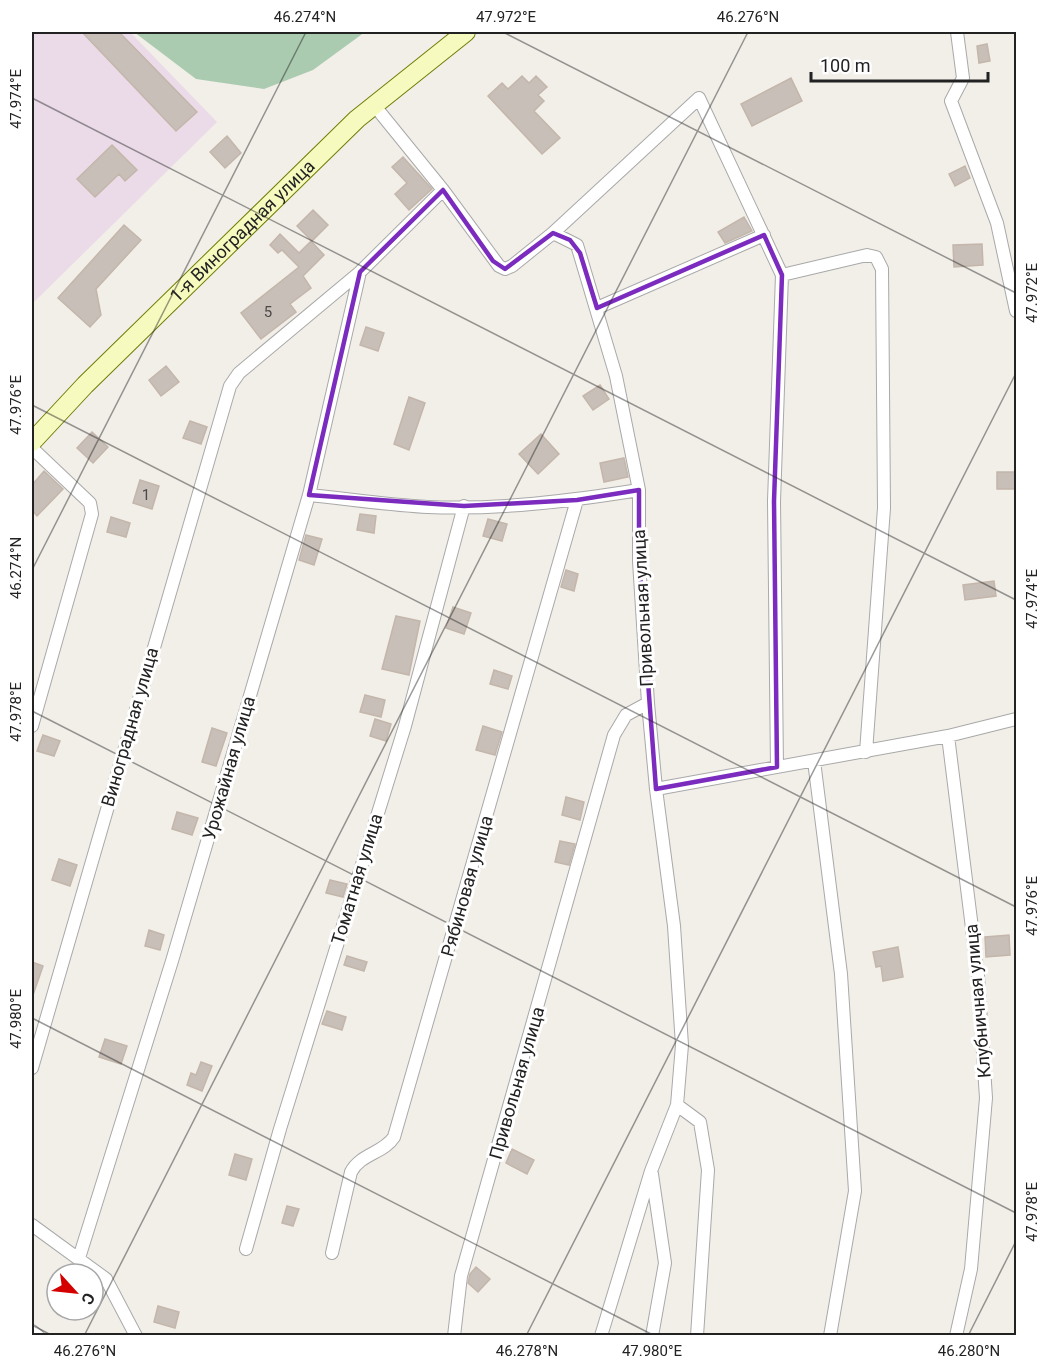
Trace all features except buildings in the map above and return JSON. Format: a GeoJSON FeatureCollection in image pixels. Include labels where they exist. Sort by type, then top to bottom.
{"type":"FeatureCollection","features":[{"type":"Feature","properties":{"kind":"main road","name":"1-я Виноградная улица"},"geometry":{"type":"LineString","coordinates":[[32,442],[94,377],[357,119],[466,32]]}},
{"type":"Feature","properties":{"kind":"street"},"geometry":{"type":"LineString","coordinates":[[957,32],[963,78],[951,101],[997,223],[1017,311]]}},
{"type":"Feature","properties":{"kind":"street"},"geometry":{"type":"LineString","coordinates":[[374,105],[443,190],[493,261],[505,269],[519,262],[553,233],[699,98],[782,275],[774,501],[777,767]]}},
{"type":"Feature","properties":{"kind":"street"},"geometry":{"type":"LineString","coordinates":[[360,272],[443,190]]}},
{"type":"Feature","properties":{"kind":"street","name":"Привольная улица"},"geometry":{"type":"LineString","coordinates":[[454,1335],[461,1276],[615,735],[626,715],[648,703],[639,561],[639,490],[616,375],[577,245],[553,233]]}},
{"type":"Feature","properties":{"kind":"street"},"geometry":{"type":"LineString","coordinates":[[597,308],[764,235]]}},
{"type":"Feature","properties":{"kind":"street"},"geometry":{"type":"LineString","coordinates":[[782,275],[867,255],[876,257],[882,269],[884,508],[866,752]]}},
{"type":"Feature","properties":{"kind":"street","name":"Виноградная улица"},"geometry":{"type":"LineString","coordinates":[[32,1068],[230,387],[239,373],[360,272]]}},
{"type":"Feature","properties":{"kind":"street","name":"Урожайная улица"},"geometry":{"type":"LineString","coordinates":[[79,1258],[172,961],[309,495],[360,272]]}},
{"type":"Feature","properties":{"kind":"street"},"geometry":{"type":"LineString","coordinates":[[32,448],[90,503],[92,514],[32,726]]}},
{"type":"Feature","properties":{"kind":"street"},"geometry":{"type":"LineString","coordinates":[[309,495],[429,507],[464,507],[577,500],[639,490]]}},
{"type":"Feature","properties":{"kind":"street","name":"Рябиновая улица"},"geometry":{"type":"LineString","coordinates":[[332,1253],[349,1177],[354,1166],[388,1144],[394,1137],[577,500]]}},
{"type":"Feature","properties":{"kind":"street","name":"Томатная улица"},"geometry":{"type":"LineString","coordinates":[[246,1249],[280,1129],[405,726],[464,507]]}},
{"type":"Feature","properties":{"kind":"street"},"geometry":{"type":"LineString","coordinates":[[601,1335],[651,1171],[677,1106],[682,1045],[674,926],[656,789],[648,703]]}},
{"type":"Feature","properties":{"kind":"street"},"geometry":{"type":"LineString","coordinates":[[656,789],[866,752],[948,736],[1017,719]]}},
{"type":"Feature","properties":{"kind":"street","name":"Клубничная улица"},"geometry":{"type":"LineString","coordinates":[[948,736],[978,976],[986,1098],[971,1269],[956,1335]]}},
{"type":"Feature","properties":{"kind":"street"},"geometry":{"type":"LineString","coordinates":[[814,761],[841,974],[855,1191],[830,1335]]}},
{"type":"Feature","properties":{"kind":"street"},"geometry":{"type":"LineString","coordinates":[[677,1106],[700,1122],[708,1170],[697,1335]]}},
{"type":"Feature","properties":{"kind":"street"},"geometry":{"type":"LineString","coordinates":[[651,1171],[665,1263],[652,1335]]}},
{"type":"Feature","properties":{"kind":"street"},"geometry":{"type":"LineString","coordinates":[[32,1225],[106,1279],[136,1335]]}},
{"type":"Feature","properties":{"kind":"street"},"geometry":{"type":"LineString","coordinates":[[32,1331],[38,1335]]}},
{"type":"Feature","properties":{"kind":"highlighted area"},"geometry":{"type":"Polygon","coordinates":[[[443,190],[493,261],[505,269],[553,233],[570,240],[580,253],[597,308],[764,235],[782,275],[774,501],[777,767],[656,789],[639,561],[639,490],[577,500],[464,506],[309,495],[360,272],[443,190]]]}},
{"type":"Feature","properties":{"kind":"shaded area"},"geometry":{"type":"Polygon","coordinates":[[[32,32],[130,32],[217,122],[32,304],[32,32]]]}},
{"type":"Feature","properties":{"kind":"green space"},"geometry":{"type":"Polygon","coordinates":[[[134,32],[365,32],[313,70],[264,89],[196,79],[134,32]]]}}]}
